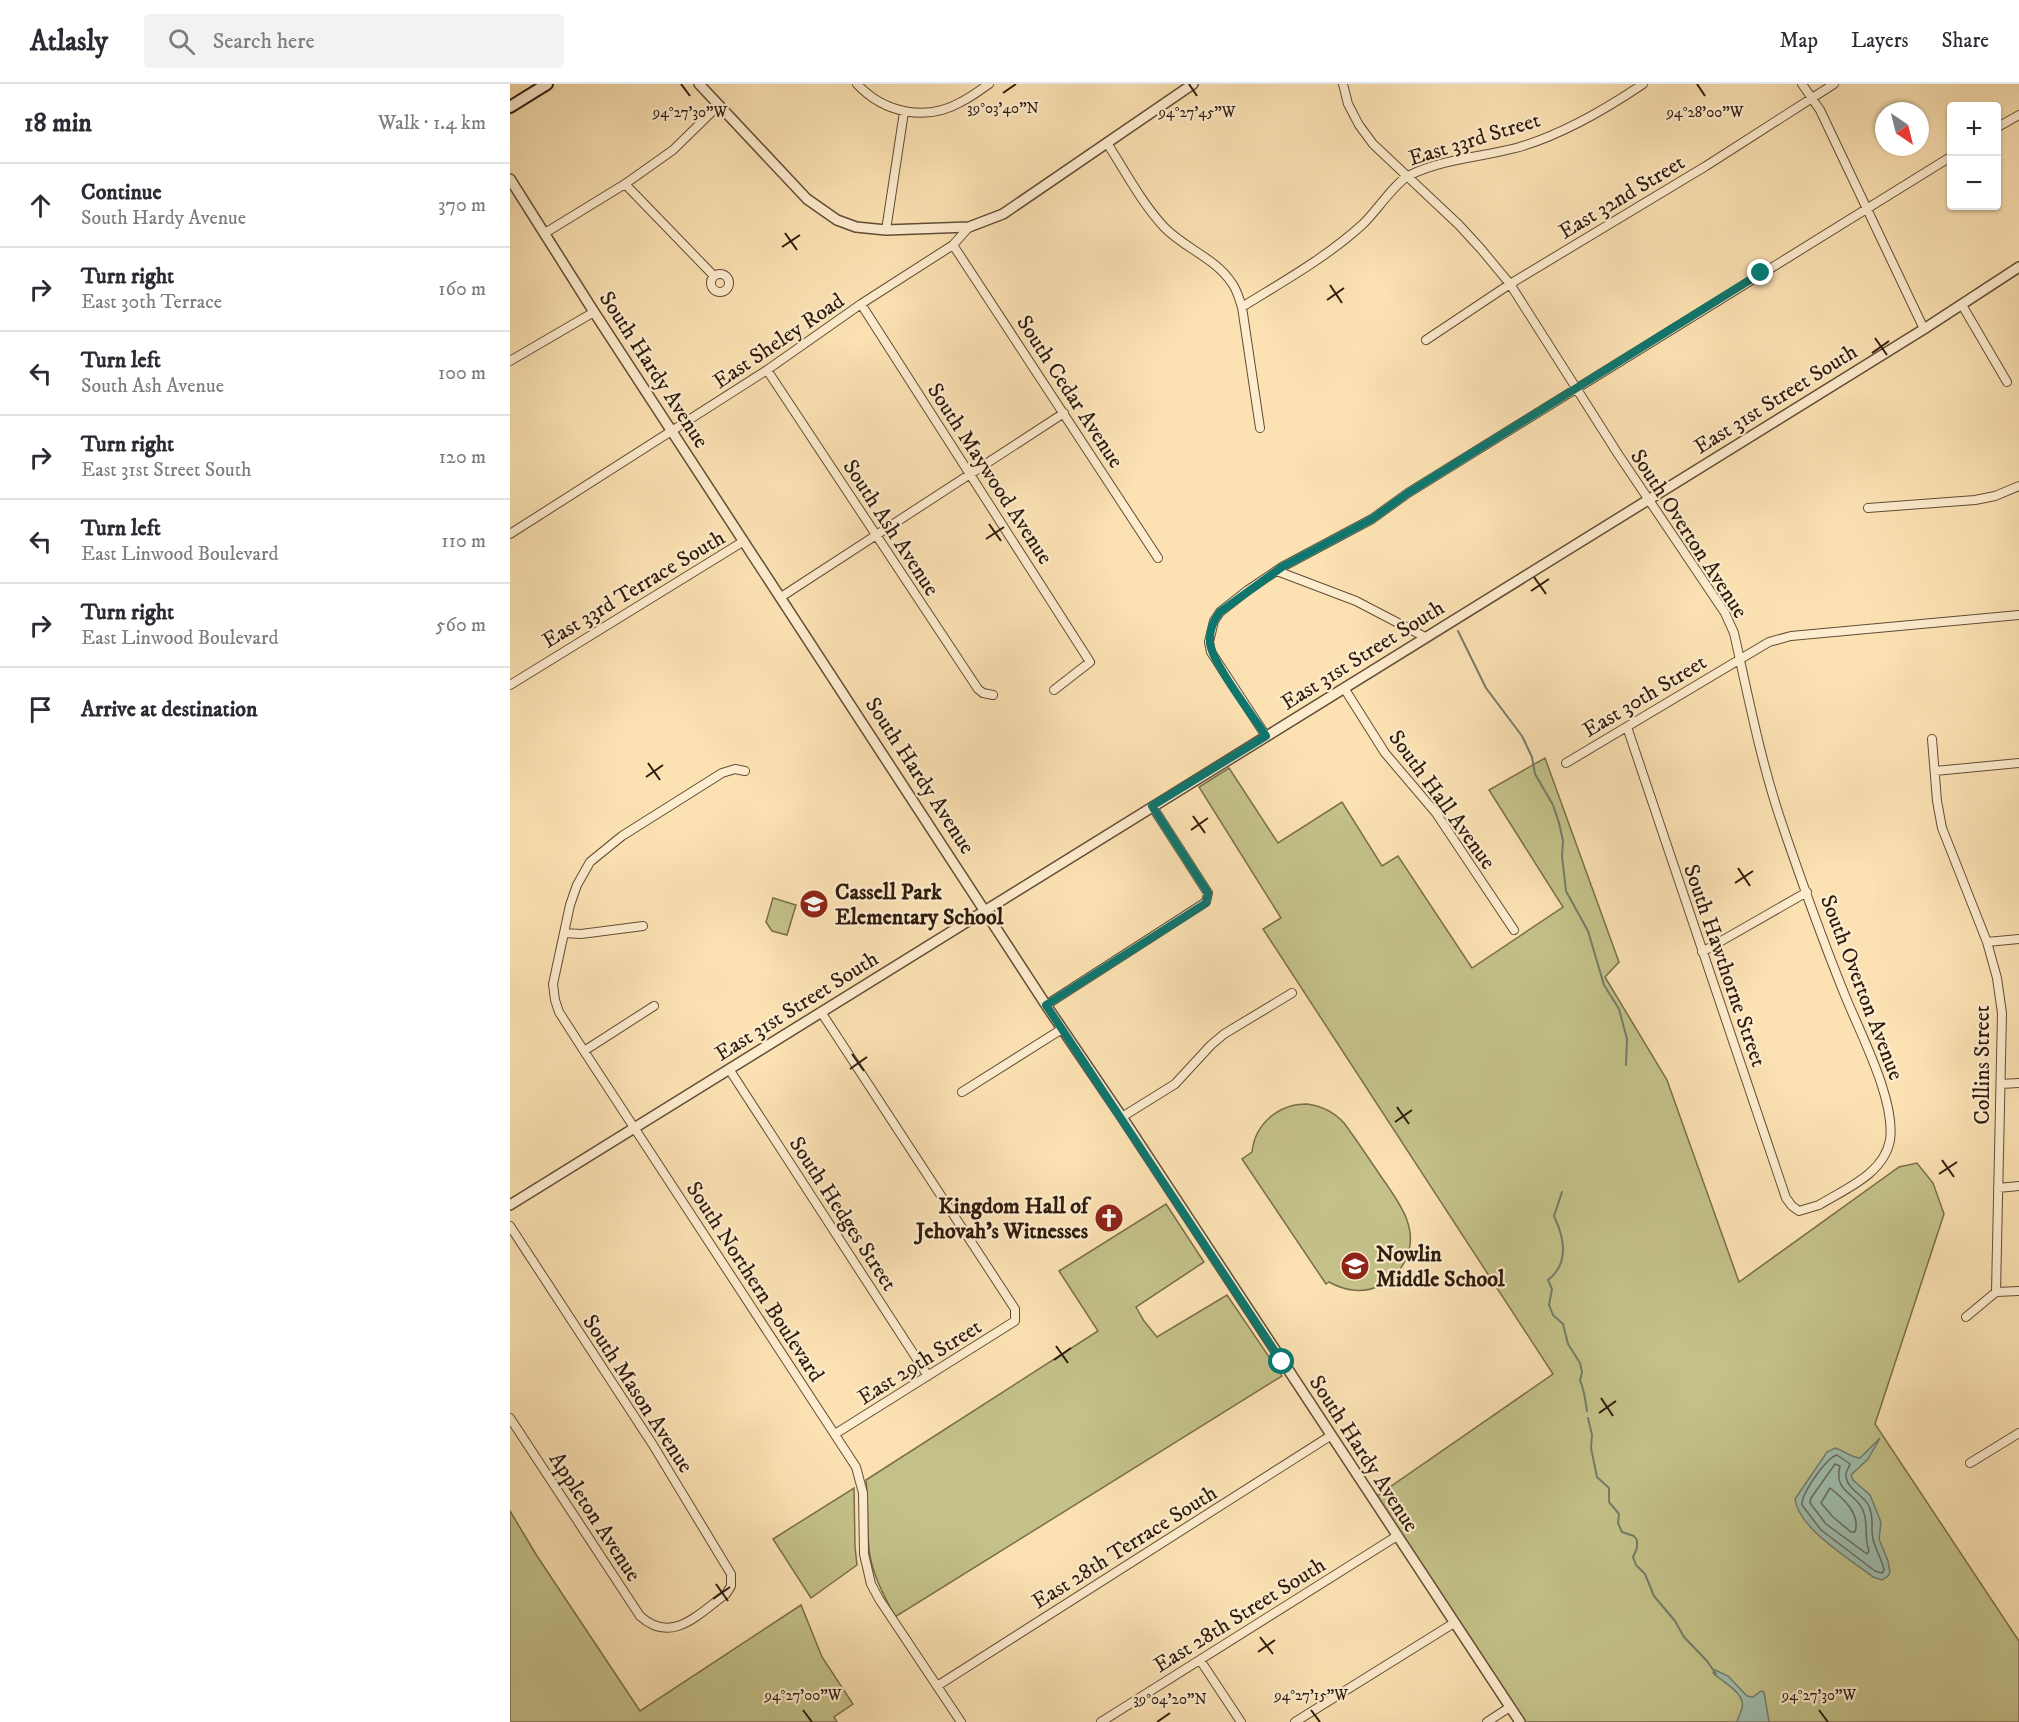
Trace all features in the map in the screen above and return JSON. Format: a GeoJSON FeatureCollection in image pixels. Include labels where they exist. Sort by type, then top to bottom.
{"type":"FeatureCollection","features":[{"type":"Feature","properties":{"kind":"main road"},"geometry":{"type":"LineString","coordinates":[[510,107],[547,84]]}},
{"type":"Feature","properties":{"kind":"street"},"geometry":{"type":"LineString","coordinates":[[699,84],[807,199],[837,220],[856,227],[886,230],[969,227],[1004,214],[1193,84]]}},
{"type":"Feature","properties":{"kind":"street"},"geometry":{"type":"LineString","coordinates":[[857,84],[875,100],[904,112],[922,113],[949,108],[989,84]]}},
{"type":"Feature","properties":{"kind":"street","name":"South Overton Avenue"},"geometry":{"type":"LineString","coordinates":[[1343,84],[1348,104],[1359,125],[1383,154],[1481,249],[1510,284],[1648,499],[1725,613],[1734,633],[1766,772],[1844,993],[1880,1079],[1890,1128],[1889,1142],[1882,1160],[1866,1176],[1819,1205],[1809,1209],[1797,1209]]}},
{"type":"Feature","properties":{"kind":"street","name":"East 33rd Street"},"geometry":{"type":"LineString","coordinates":[[1242,307],[1338,246],[1365,223],[1407,176],[1431,166],[1515,148],[1541,139],[1592,114],[1642,84]]}},
{"type":"Feature","properties":{"kind":"street"},"geometry":{"type":"LineString","coordinates":[[1802,84],[1820,110],[1924,329]]}},
{"type":"Feature","properties":{"kind":"street","name":"East 32nd Street"},"geometry":{"type":"LineString","coordinates":[[1426,340],[1510,284],[1706,166],[1834,84]]}},
{"type":"Feature","properties":{"kind":"street"},"geometry":{"type":"LineString","coordinates":[[545,233],[625,184],[673,150],[719,105]]}},
{"type":"Feature","properties":{"kind":"street"},"geometry":{"type":"LineString","coordinates":[[886,230],[904,112]]}},
{"type":"Feature","properties":{"kind":"street"},"geometry":{"type":"LineString","coordinates":[[2001,125],[2019,115]]}},
{"type":"Feature","properties":{"kind":"street"},"geometry":{"type":"LineString","coordinates":[[1107,143],[1165,228],[1181,243],[1218,268],[1231,281],[1242,307],[1260,428]]}},
{"type":"Feature","properties":{"kind":"street"},"geometry":{"type":"LineString","coordinates":[[1266,736],[1216,662],[1209,642],[1214,621],[1220,612],[1277,571],[1372,519],[1408,493],[1947,159]]}},
{"type":"Feature","properties":{"kind":"street","name":"South Hardy Avenue"},"geometry":{"type":"LineString","coordinates":[[510,179],[594,312],[1046,1005],[1520,1722]]}},
{"type":"Feature","properties":{"kind":"street"},"geometry":{"type":"LineString","coordinates":[[625,184],[714,276]]}},
{"type":"Feature","properties":{"kind":"street","name":"East Sheley Road"},"geometry":{"type":"LineString","coordinates":[[510,534],[767,370],[861,304],[953,244],[969,227]]}},
{"type":"Feature","properties":{"kind":"street","name":"South Cedar Avenue"},"geometry":{"type":"LineString","coordinates":[[953,244],[1158,558]]}},
{"type":"Feature","properties":{"kind":"street","name":"East 31st Street South"},"geometry":{"type":"LineString","coordinates":[[510,1205],[1924,329],[2019,267]]}},
{"type":"Feature","properties":{"kind":"street","name":"South Maywood Avenue"},"geometry":{"type":"LineString","coordinates":[[861,304],[1090,662],[1054,690]]}},
{"type":"Feature","properties":{"kind":"street"},"geometry":{"type":"LineString","coordinates":[[1962,305],[2007,382]]}},
{"type":"Feature","properties":{"kind":"street"},"geometry":{"type":"LineString","coordinates":[[510,361],[594,312]]}},
{"type":"Feature","properties":{"kind":"street","name":"South Ash Avenue"},"geometry":{"type":"LineString","coordinates":[[767,370],[978,689],[983,693],[993,695]]}},
{"type":"Feature","properties":{"kind":"street"},"geometry":{"type":"LineString","coordinates":[[781,597],[1064,413]]}},
{"type":"Feature","properties":{"kind":"street"},"geometry":{"type":"LineString","coordinates":[[1868,508],[1975,500],[1995,496],[2019,486]]}},
{"type":"Feature","properties":{"kind":"street","name":"East 33rd Terrace South"},"geometry":{"type":"LineString","coordinates":[[510,685],[744,541]]}},
{"type":"Feature","properties":{"kind":"street"},"geometry":{"type":"LineString","coordinates":[[1277,571],[1356,601],[1425,638]]}},
{"type":"Feature","properties":{"kind":"street","name":"East 30th Street"},"geometry":{"type":"LineString","coordinates":[[1566,763],[1769,642],[1791,636],[2019,615]]}},
{"type":"Feature","properties":{"kind":"street","name":"South Hall Avenue"},"geometry":{"type":"LineString","coordinates":[[1344,688],[1385,753],[1436,813],[1514,930]]}},
{"type":"Feature","properties":{"kind":"street","name":"South Hawthorne Street"},"geometry":{"type":"LineString","coordinates":[[1627,727],[1786,1198],[1797,1209]]}},
{"type":"Feature","properties":{"kind":"street","name":"Collins Street"},"geometry":{"type":"LineString","coordinates":[[1932,739],[1937,801],[1942,828],[1987,942],[1997,978],[2002,1013],[1996,1292]]}},
{"type":"Feature","properties":{"kind":"street"},"geometry":{"type":"LineString","coordinates":[[1935,771],[2019,763]]}},
{"type":"Feature","properties":{"kind":"street","name":"South Northern Boulevard"},"geometry":{"type":"LineString","coordinates":[[745,771],[735,770],[722,773],[622,836],[592,859],[577,885],[570,905],[553,984],[555,1000],[559,1012],[584,1051],[856,1467],[862,1493],[864,1554],[871,1584],[961,1722]]}},
{"type":"Feature","properties":{"kind":"street"},"geometry":{"type":"LineString","coordinates":[[1046,1005],[1206,903],[1208,893],[1152,806]]}},
{"type":"Feature","properties":{"kind":"street"},"geometry":{"type":"LineString","coordinates":[[1702,952],[1807,892]]}},
{"type":"Feature","properties":{"kind":"street"},"geometry":{"type":"LineString","coordinates":[[564,933],[581,934],[643,926]]}},
{"type":"Feature","properties":{"kind":"street"},"geometry":{"type":"LineString","coordinates":[[1987,942],[2019,939]]}},
{"type":"Feature","properties":{"kind":"street"},"geometry":{"type":"LineString","coordinates":[[1122,1117],[1175,1083],[1211,1044],[1224,1034],[1293,993]]}},
{"type":"Feature","properties":{"kind":"street"},"geometry":{"type":"LineString","coordinates":[[584,1051],[654,1006]]}},
{"type":"Feature","properties":{"kind":"street","name":"East 29th Street"},"geometry":{"type":"LineString","coordinates":[[821,1012],[1015,1309],[1016,1314],[1015,1321],[836,1434]]}},
{"type":"Feature","properties":{"kind":"street"},"geometry":{"type":"LineString","coordinates":[[963,1092],[1062,1029]]}},
{"type":"Feature","properties":{"kind":"street","name":"South Hedges Street"},"geometry":{"type":"LineString","coordinates":[[729,1069],[928,1377]]}},
{"type":"Feature","properties":{"kind":"street"},"geometry":{"type":"LineString","coordinates":[[2001,1084],[2019,1083]]}},
{"type":"Feature","properties":{"kind":"street"},"geometry":{"type":"LineString","coordinates":[[1998,1188],[2019,1186]]}},
{"type":"Feature","properties":{"kind":"street","name":"South Mason Avenue"},"geometry":{"type":"LineString","coordinates":[[510,1226],[653,1445],[730,1574],[731,1583],[726,1594],[679,1627],[669,1629],[657,1627]]}},
{"type":"Feature","properties":{"kind":"street"},"geometry":{"type":"LineString","coordinates":[[1966,1317],[1996,1292],[2019,1291]]}},
{"type":"Feature","properties":{"kind":"street","name":"Appleton Avenue"},"geometry":{"type":"LineString","coordinates":[[510,1418],[640,1616],[657,1627]]}},
{"type":"Feature","properties":{"kind":"street"},"geometry":{"type":"LineString","coordinates":[[1970,1463],[2019,1433]]}},
{"type":"Feature","properties":{"kind":"street","name":"East 28th Terrace South"},"geometry":{"type":"LineString","coordinates":[[937,1686],[1330,1436]]}},
{"type":"Feature","properties":{"kind":"street","name":"East 28th Street South"},"geometry":{"type":"LineString","coordinates":[[1101,1722],[1396,1536]]}},
{"type":"Feature","properties":{"kind":"street"},"geometry":{"type":"LineString","coordinates":[[1295,1722],[1454,1623]]}},
{"type":"Feature","properties":{"kind":"street"},"geometry":{"type":"LineString","coordinates":[[1200,1660],[1241,1722]]}},
{"type":"Feature","properties":{"kind":"street"},"geometry":{"type":"LineString","coordinates":[[1487,1722],[1510,1707]]}},
{"type":"Feature","properties":{"kind":"shaded area"},"geometry":{"type":"Polygon","coordinates":[[[1545,758],[1619,962],[1605,977],[1667,1080],[1739,1282],[1899,1167],[1917,1163],[1933,1183],[1944,1214],[1875,1424],[2019,1641],[2019,1722],[1524,1722],[1377,1496],[1553,1374],[1263,929],[1281,918],[1199,787],[1229,768],[1278,843],[1342,802],[1382,866],[1398,856],[1472,968],[1563,907],[1489,790],[1545,758]]]}},
{"type":"Feature","properties":{"kind":"shaded area"},"geometry":{"type":"Polygon","coordinates":[[[773,898],[796,905],[787,935],[772,931],[766,922],[773,898]]]}},
{"type":"Feature","properties":{"kind":"shaded area"},"geometry":{"type":"Polygon","coordinates":[[[1307,1104],[1327,1110],[1344,1123],[1404,1213],[1410,1235],[1410,1247],[1406,1259],[1393,1277],[1375,1288],[1355,1290],[1341,1288],[1329,1282],[1326,1284],[1242,1159],[1252,1152],[1258,1133],[1270,1118],[1287,1108],[1307,1104]]]}},
{"type":"Feature","properties":{"kind":"shaded area"},"geometry":{"type":"Polygon","coordinates":[[[1166,1204],[1204,1262],[1136,1307],[1144,1321],[1157,1337],[1227,1295],[1282,1376],[895,1617],[877,1580],[870,1556],[866,1480],[1098,1331],[1059,1271],[1166,1204]]]}},
{"type":"Feature","properties":{"kind":"shaded area"},"geometry":{"type":"Polygon","coordinates":[[[854,1488],[857,1565],[811,1598],[773,1539],[854,1488]]]}},
{"type":"Feature","properties":{"kind":"shaded area"},"geometry":{"type":"Polygon","coordinates":[[[510,1511],[537,1556],[640,1711],[801,1605],[822,1657],[853,1704],[834,1717],[837,1722],[510,1722],[510,1511]]]}},
{"type":"Feature","properties":{"kind":"water"},"geometry":{"type":"Polygon","coordinates":[[[1880,1438],[1868,1459],[1851,1475],[1853,1480],[1870,1495],[1881,1522],[1879,1539],[1890,1572],[1882,1580],[1873,1577],[1815,1532],[1798,1510],[1795,1499],[1827,1452],[1835,1448],[1860,1458],[1880,1438]]]}},
{"type":"Feature","properties":{"kind":"water"},"geometry":{"type":"Polygon","coordinates":[[[1715,1670],[1728,1676],[1747,1696],[1753,1697],[1761,1691],[1764,1692],[1769,1722],[1737,1722],[1742,1708],[1740,1697],[1713,1673],[1715,1670]]]}},
{"type":"Feature","properties":{"kind":"waterway"},"geometry":{"type":"LineString","coordinates":[[1458,631],[1486,688],[1522,736],[1532,757],[1535,774],[1553,805],[1563,841],[1562,856],[1566,891],[1588,931],[1604,985],[1619,1009],[1627,1039],[1626,1065]]}},
{"type":"Feature","properties":{"kind":"waterway"},"geometry":{"type":"LineString","coordinates":[[1562,1192],[1554,1216],[1562,1241],[1562,1258],[1560,1266],[1548,1280],[1552,1289],[1549,1305],[1553,1315],[1563,1324],[1568,1344],[1580,1363],[1582,1372],[1580,1381],[1587,1411]]}},
{"type":"Feature","properties":{"kind":"waterway"},"geometry":{"type":"LineString","coordinates":[[1588,1418],[1597,1477],[1609,1488],[1609,1502],[1619,1514],[1618,1523],[1622,1532],[1634,1536],[1637,1540],[1637,1548],[1633,1557],[1636,1565],[1645,1574],[1654,1596],[1675,1621],[1684,1637],[1716,1674]]}},
{"type":"Feature","properties":{"kind":"place","name":"Cassell Park Elementary School"},"geometry":{"type":"Point","coordinates":[814,904]}},
{"type":"Feature","properties":{"kind":"place","name":"Kingdom Hall of Jehovah's Witnesses"},"geometry":{"type":"Point","coordinates":[1109,1218]}},
{"type":"Feature","properties":{"kind":"place","name":"Nowlin Middle School"},"geometry":{"type":"Point","coordinates":[1355,1266]}},
{"type":"Feature","properties":{"kind":"route"},"geometry":{"type":"LineString","coordinates":[[1282,1362],[1046,1005],[1206,903],[1208,893],[1152,806],[1266,736],[1211,652],[1210,631],[1214,621],[1220,612],[1282,567],[1372,519],[1408,493],[1761,273]]}}]}
